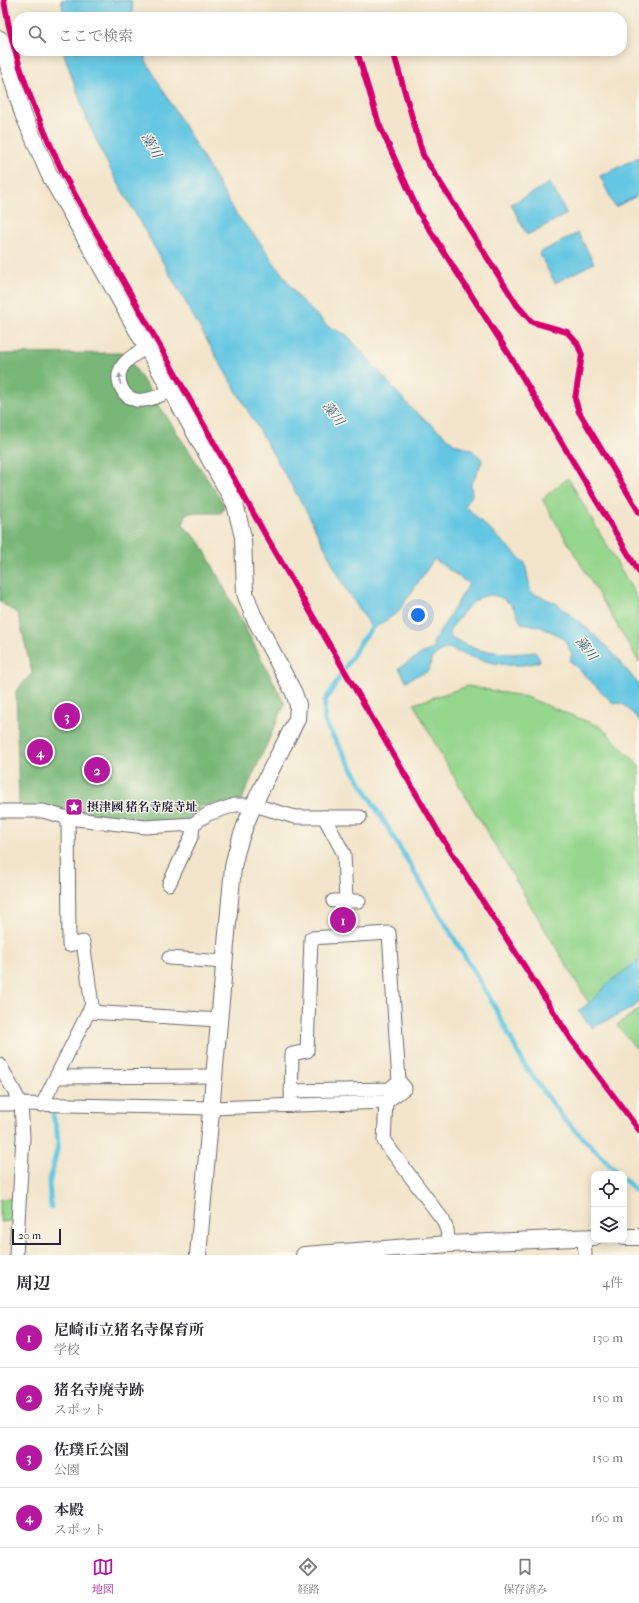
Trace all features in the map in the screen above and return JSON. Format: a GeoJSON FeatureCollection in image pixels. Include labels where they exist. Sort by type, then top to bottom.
{"type":"FeatureCollection","features":[{"type":"Feature","properties":{"kind":"street"},"geometry":{"type":"LineString","coordinates":[[0,39],[23,114],[48,174],[236,504],[243,537],[245,593],[253,615],[294,692],[298,705],[297,719],[254,805],[236,848],[224,962],[198,1255]]}},
{"type":"Feature","properties":{"kind":"street"},"geometry":{"type":"LineString","coordinates":[[147,347],[130,357],[119,371],[119,383],[124,394],[135,400],[149,399],[172,390]]}},
{"type":"Feature","properties":{"kind":"street"},"geometry":{"type":"LineString","coordinates":[[0,811],[43,811],[68,818],[145,827],[193,824],[208,814],[235,805],[254,805],[295,816],[360,817]]}},
{"type":"Feature","properties":{"kind":"street"},"geometry":{"type":"LineString","coordinates":[[324,817],[344,854],[339,901],[360,901]]}},
{"type":"Feature","properties":{"kind":"street"},"geometry":{"type":"LineString","coordinates":[[42,1105],[92,1005],[83,942],[69,945],[68,818]]}},
{"type":"Feature","properties":{"kind":"street"},"geometry":{"type":"LineString","coordinates":[[169,884],[192,835],[193,824]]}},
{"type":"Feature","properties":{"kind":"street"},"geometry":{"type":"LineString","coordinates":[[0,1104],[211,1108],[386,1102],[405,1088],[399,1081],[388,934],[311,938],[307,1052],[292,1054],[291,1105]]}},
{"type":"Feature","properties":{"kind":"street"},"geometry":{"type":"LineString","coordinates":[[169,958],[224,962]]}},
{"type":"Feature","properties":{"kind":"street"},"geometry":{"type":"LineString","coordinates":[[89,1012],[219,1020]]}},
{"type":"Feature","properties":{"kind":"street"},"geometry":{"type":"LineString","coordinates":[[0,1065],[19,1097],[24,1137],[16,1255]]}},
{"type":"Feature","properties":{"kind":"street"},"geometry":{"type":"LineString","coordinates":[[56,1078],[214,1076]]}},
{"type":"Feature","properties":{"kind":"street"},"geometry":{"type":"LineString","coordinates":[[291,1091],[388,1089],[399,1081]]}},
{"type":"Feature","properties":{"kind":"street"},"geometry":{"type":"LineString","coordinates":[[386,1102],[384,1141],[443,1220],[450,1244]]}},
{"type":"Feature","properties":{"kind":"street"},"geometry":{"type":"LineString","coordinates":[[304,1255],[450,1244],[589,1238],[585,1255]]}},
{"type":"Feature","properties":{"kind":"street"},"geometry":{"type":"LineString","coordinates":[[627,1238],[639,1238]]}},
{"type":"Feature","properties":{"kind":"green space"},"geometry":{"type":"Polygon","coordinates":[[[125,353],[225,506],[221,513],[186,513],[183,525],[200,542],[285,704],[241,801],[202,806],[184,822],[80,814],[71,810],[19,805],[16,691],[32,673],[18,614],[0,602],[0,354],[125,353]]]}},
{"type":"Feature","properties":{"kind":"green space"},"geometry":{"type":"Polygon","coordinates":[[[568,478],[639,601],[639,662],[542,499],[568,478]]]}},
{"type":"Feature","properties":{"kind":"green space"},"geometry":{"type":"Polygon","coordinates":[[[468,686],[526,697],[601,727],[639,765],[639,960],[611,981],[589,1003],[444,760],[414,704],[468,686]]]}},
{"type":"Feature","properties":{"kind":"green space"},"geometry":{"type":"Polygon","coordinates":[[[639,1009],[639,1052],[617,1025],[639,1009]]]}},
{"type":"Feature","properties":{"kind":"green space"},"geometry":{"type":"Polygon","coordinates":[[[14,1198],[12,1221],[0,1222],[0,1199],[14,1198]]]}},
{"type":"Feature","properties":{"kind":"water"},"geometry":{"type":"Polygon","coordinates":[[[61,0],[131,0],[133,12],[64,12],[61,0]]]}},
{"type":"Feature","properties":{"kind":"water","name":"藻川"},"geometry":{"type":"Polygon","coordinates":[[[65,56],[144,56],[146,61],[236,214],[259,241],[299,298],[329,327],[347,335],[411,408],[455,444],[470,449],[481,458],[482,462],[471,485],[472,495],[465,506],[525,563],[531,593],[556,603],[594,634],[611,651],[639,685],[639,720],[623,704],[612,702],[570,661],[572,654],[565,640],[538,626],[521,623],[516,612],[508,602],[493,595],[480,598],[469,606],[451,629],[449,633],[452,639],[479,650],[512,654],[536,652],[540,661],[530,664],[506,665],[481,660],[449,648],[440,651],[431,659],[430,667],[427,672],[414,676],[406,681],[399,668],[423,653],[434,649],[433,643],[469,584],[434,559],[398,612],[373,629],[345,588],[307,512],[213,351],[109,167],[87,120],[65,56]]]}},
{"type":"Feature","properties":{"kind":"water"},"geometry":{"type":"Polygon","coordinates":[[[639,157],[639,195],[615,207],[600,176],[639,157]]]}},
{"type":"Feature","properties":{"kind":"water"},"geometry":{"type":"Polygon","coordinates":[[[550,183],[567,214],[527,235],[511,204],[550,183]]]}},
{"type":"Feature","properties":{"kind":"water"},"geometry":{"type":"Polygon","coordinates":[[[578,233],[594,263],[555,283],[539,253],[578,233]]]}},
{"type":"Feature","properties":{"kind":"water"},"geometry":{"type":"Polygon","coordinates":[[[639,960],[639,1000],[634,1007],[592,1028],[578,1011],[589,1003],[611,981],[639,960]]]}},
{"type":"Feature","properties":{"kind":"waterway"},"geometry":{"type":"LineString","coordinates":[[375,623],[361,642],[325,701],[324,719],[491,1000],[525,1066],[564,1119],[616,1171]]}},
{"type":"Feature","properties":{"kind":"waterway"},"geometry":{"type":"LineString","coordinates":[[51,1207],[49,1184],[58,1145],[57,1131],[53,1115]]}},
{"type":"Feature","properties":{"kind":"waterway"},"geometry":{"type":"LineString","coordinates":[[627,1182],[639,1194]]}},
{"type":"Feature","properties":{"kind":"cycle path"},"geometry":{"type":"LineString","coordinates":[[4,0],[12,38]]}},
{"type":"Feature","properties":{"kind":"cycle path"},"geometry":{"type":"LineString","coordinates":[[17,56],[36,111],[64,175],[265,534],[439,833],[571,1039],[639,1130]]}},
{"type":"Feature","properties":{"kind":"cycle path"},"geometry":{"type":"LineString","coordinates":[[359,56],[379,124],[419,213],[507,351],[639,572]]}},
{"type":"Feature","properties":{"kind":"cycle path"},"geometry":{"type":"LineString","coordinates":[[394,56],[423,155],[517,305],[532,322],[567,332],[577,343],[582,355],[575,399],[579,412],[639,512]]}},
{"type":"Feature","properties":{"kind":"place","name":"佐璞丘公園"},"geometry":{"type":"Point","coordinates":[67,716]}},
{"type":"Feature","properties":{"kind":"place","name":"本殿"},"geometry":{"type":"Point","coordinates":[40,752]}},
{"type":"Feature","properties":{"kind":"place","name":"猪名寺廃寺跡"},"geometry":{"type":"Point","coordinates":[97,770]}},
{"type":"Feature","properties":{"kind":"place","name":"摂津國 猪名寺廃寺址"},"geometry":{"type":"Point","coordinates":[74,807]}},
{"type":"Feature","properties":{"kind":"place","name":"尼崎市立猪名寺保育所"},"geometry":{"type":"Point","coordinates":[343,920]}}]}
